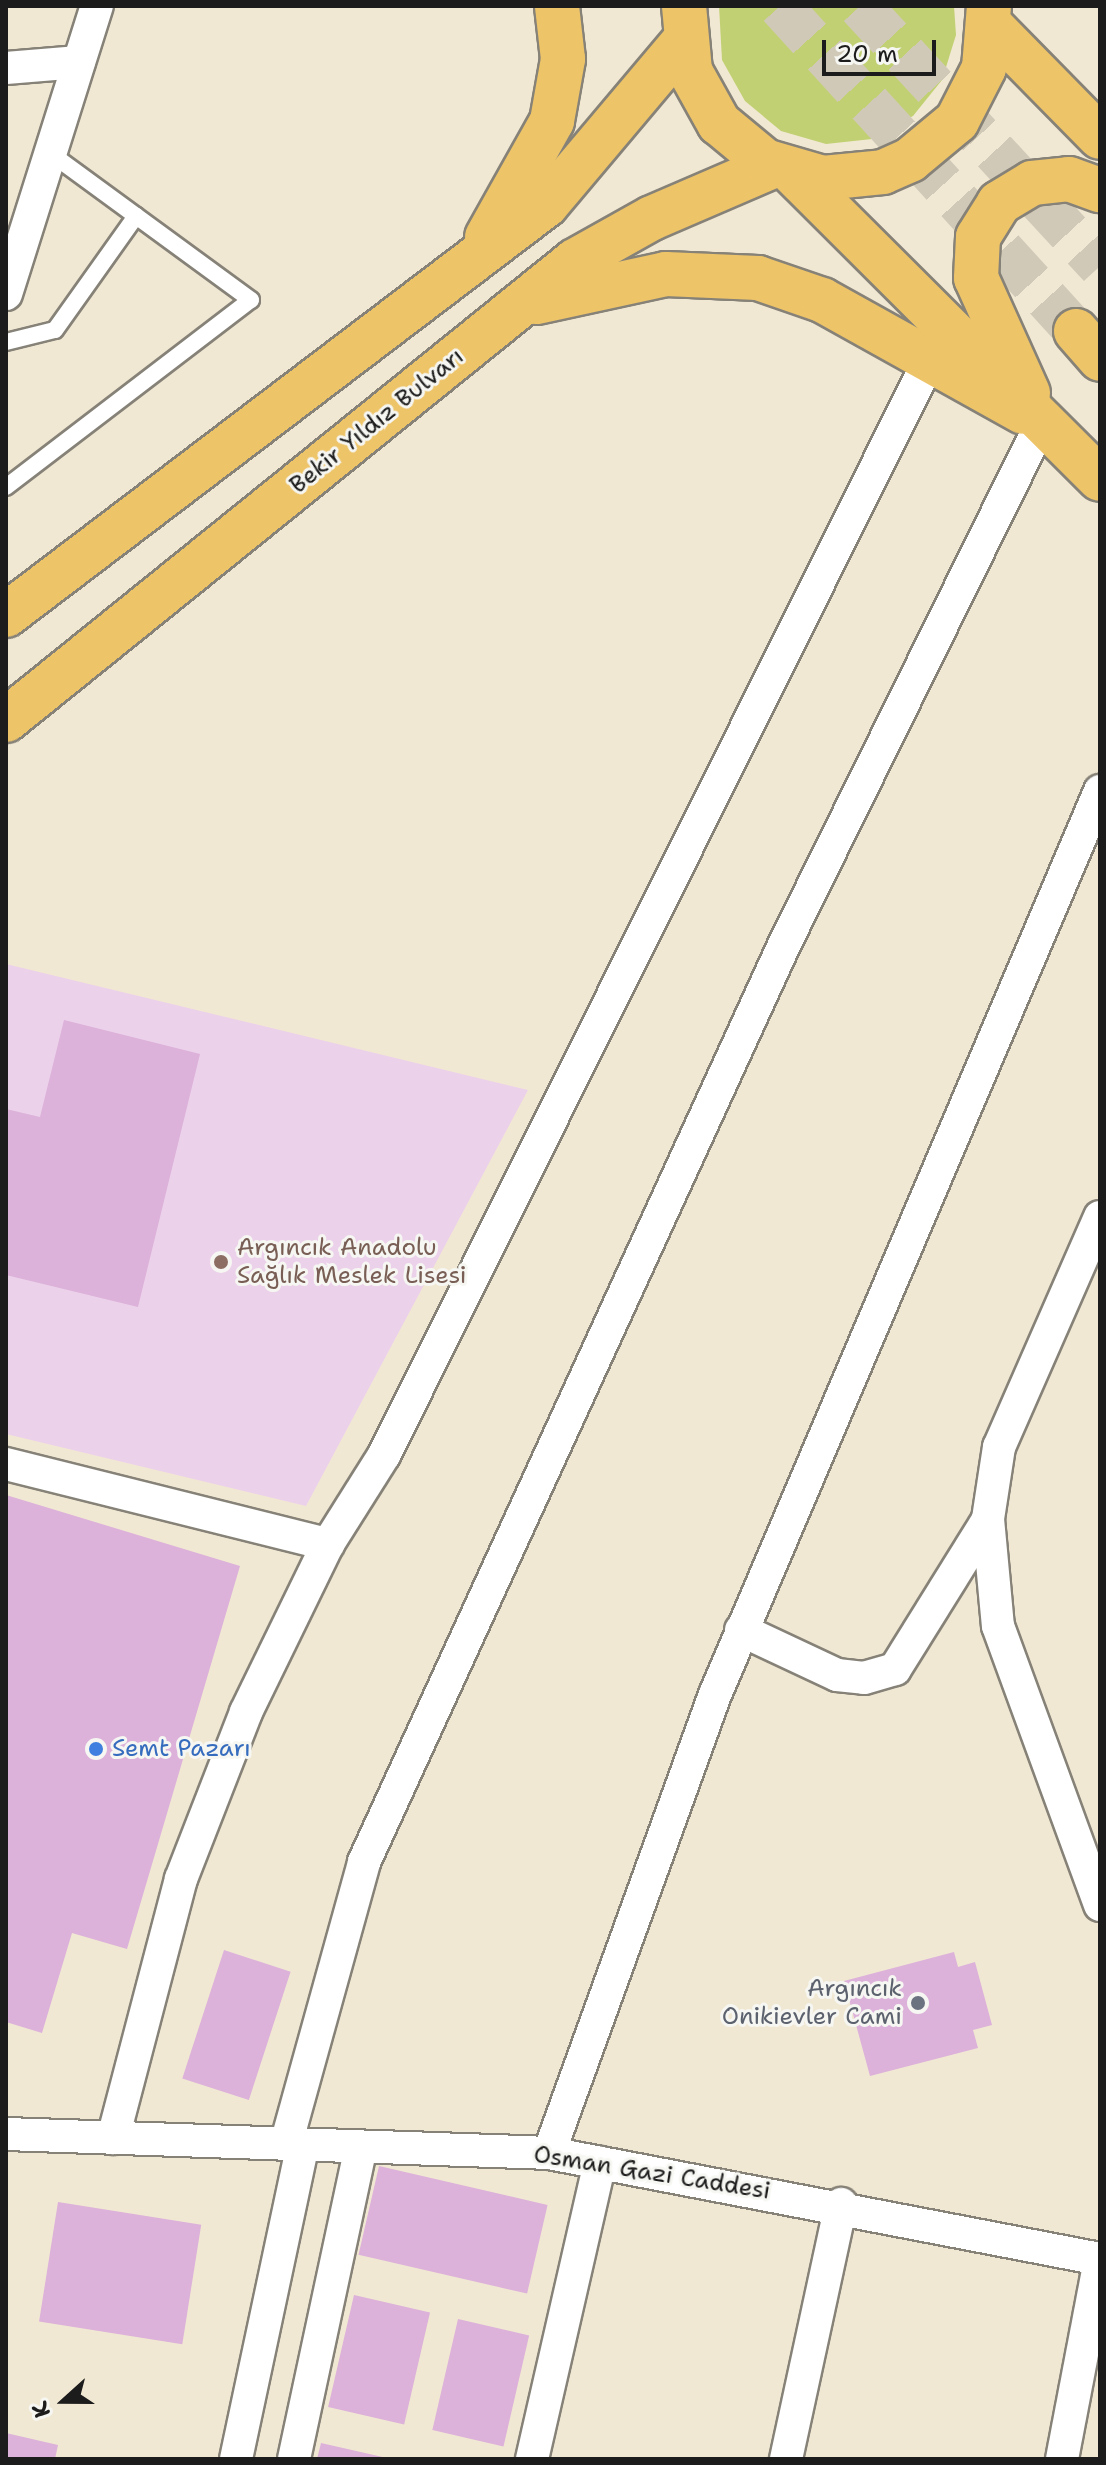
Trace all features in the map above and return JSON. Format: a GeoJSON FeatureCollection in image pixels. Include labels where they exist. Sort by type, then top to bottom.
{"type":"FeatureCollection","features":[{"type":"Feature","properties":{"kind":"main road"},"geometry":{"type":"LineString","coordinates":[[473,259],[552,121],[563,59],[557,6]]}},
{"type":"Feature","properties":{"kind":"main road"},"geometry":{"type":"LineString","coordinates":[[990,11],[1100,137]]}},
{"type":"Feature","properties":{"kind":"main road"},"geometry":{"type":"LineString","coordinates":[[784,169],[838,178],[883,172],[935,143],[973,96],[990,11]]}},
{"type":"Feature","properties":{"kind":"main road"},"geometry":{"type":"LineString","coordinates":[[6,615],[473,259],[577,174],[683,16]]}},
{"type":"Feature","properties":{"kind":"main road"},"geometry":{"type":"LineString","coordinates":[[683,16],[690,71],[719,123],[784,169],[1100,479]]}},
{"type":"Feature","properties":{"kind":"main road","name":"Bekir Yıldız Bulvarı"},"geometry":{"type":"LineString","coordinates":[[6,720],[512,311],[612,238],[784,169]]}},
{"type":"Feature","properties":{"kind":"main road"},"geometry":{"type":"LineString","coordinates":[[1042,422],[976,278],[978,237],[999,203],[1032,183],[1069,179],[1100,190]]}},
{"type":"Feature","properties":{"kind":"main road"},"geometry":{"type":"LineString","coordinates":[[512,311],[629,279],[731,273],[822,300],[1042,422]]}},
{"type":"Feature","properties":{"kind":"street"},"geometry":{"type":"LineString","coordinates":[[6,294],[97,6]]}},
{"type":"Feature","properties":{"kind":"street"},"geometry":{"type":"LineString","coordinates":[[6,68],[79,62]]}},
{"type":"Feature","properties":{"kind":"street"},"geometry":{"type":"LineString","coordinates":[[113,2138],[191,1850],[246,1712],[328,1544],[384,1455],[930,359]]}},
{"type":"Feature","properties":{"kind":"street"},"geometry":{"type":"LineString","coordinates":[[236,2459],[294,2144],[364,1862],[778,957],[1042,422]]}},
{"type":"Feature","properties":{"kind":"street"},"geometry":{"type":"LineString","coordinates":[[549,2153],[741,1630],[1100,791]]}},
{"type":"Feature","properties":{"kind":"street"},"geometry":{"type":"LineString","coordinates":[[1100,1217],[999,1447],[988,1519],[998,1626],[1100,1905]]}},
{"type":"Feature","properties":{"kind":"street"},"geometry":{"type":"LineString","coordinates":[[6,1464],[328,1544]]}},
{"type":"Feature","properties":{"kind":"street"},"geometry":{"type":"LineString","coordinates":[[741,1630],[837,1675],[864,1678],[895,1669],[988,1519]]}},
{"type":"Feature","properties":{"kind":"street","name":"Osman Gazi Caddesi"},"geometry":{"type":"LineString","coordinates":[[6,2134],[549,2153],[841,2204],[1100,2259]]}},
{"type":"Feature","properties":{"kind":"street"},"geometry":{"type":"LineString","coordinates":[[294,2459],[361,2147]]}},
{"type":"Feature","properties":{"kind":"street"},"geometry":{"type":"LineString","coordinates":[[532,2459],[600,2163]]}},
{"type":"Feature","properties":{"kind":"street"},"geometry":{"type":"LineString","coordinates":[[786,2459],[841,2204]]}},
{"type":"Feature","properties":{"kind":"street"},"geometry":{"type":"LineString","coordinates":[[1062,2459],[1100,2259]]}},
{"type":"Feature","properties":{"kind":"lane"},"geometry":{"type":"LineString","coordinates":[[6,487],[251,300],[50,153]]}},
{"type":"Feature","properties":{"kind":"lane"},"geometry":{"type":"LineString","coordinates":[[6,342],[55,330],[136,216]]}},
{"type":"Feature","properties":{"kind":"shaded area","name":"Argıncık Anadolu Sağlık Meslek Lisesi"},"geometry":{"type":"Polygon","coordinates":[[[6,964],[528,1090],[306,1506],[6,1434],[6,964]]]}},
{"type":"Feature","properties":{"kind":"green space"},"geometry":{"type":"Polygon","coordinates":[[[719,6],[954,6],[956,35],[942,80],[913,116],[872,139],[826,144],[781,131],[745,101],[722,60],[719,6]]]}},
{"type":"Feature","properties":{"kind":"building"},"geometry":{"type":"Polygon","coordinates":[[[64,1020],[200,1054],[138,1307],[6,1275],[6,1109],[40,1117],[64,1020]]]}},
{"type":"Feature","properties":{"kind":"building","name":"Semt Pazarı"},"geometry":{"type":"Polygon","coordinates":[[[6,1495],[240,1566],[127,1949],[72,1933],[42,2033],[6,2022],[6,1495]]]}},
{"type":"Feature","properties":{"kind":"building"},"geometry":{"type":"Polygon","coordinates":[[[224,1950],[291,1972],[249,2100],[182,2078],[224,1950]]]}},
{"type":"Feature","properties":{"kind":"building","name":"Argıncık Onikievler Cami"},"geometry":{"type":"Polygon","coordinates":[[[954,1952],[958,1967],[975,1962],[992,2025],[973,2030],[978,2048],[870,2076],[844,1981],[954,1952]]]}},
{"type":"Feature","properties":{"kind":"building"},"geometry":{"type":"Polygon","coordinates":[[[379,2166],[548,2205],[527,2294],[359,2255],[379,2166]]]}},
{"type":"Feature","properties":{"kind":"building"},"geometry":{"type":"Polygon","coordinates":[[[58,2202],[201,2225],[182,2344],[39,2322],[58,2202]]]}},
{"type":"Feature","properties":{"kind":"building"},"geometry":{"type":"Polygon","coordinates":[[[354,2295],[430,2313],[404,2425],[328,2407],[354,2295]]]}},
{"type":"Feature","properties":{"kind":"building"},"geometry":{"type":"Polygon","coordinates":[[[458,2319],[529,2335],[503,2446],[432,2430],[458,2319]]]}},
{"type":"Feature","properties":{"kind":"building"},"geometry":{"type":"Polygon","coordinates":[[[6,2433],[58,2445],[55,2459],[6,2459],[6,2433]]]}},
{"type":"Feature","properties":{"kind":"building"},"geometry":{"type":"Polygon","coordinates":[[[321,2443],[387,2458],[387,2459],[317,2459],[321,2443]]]}},
{"type":"Feature","properties":{"kind":"tunnel"},"geometry":{"type":"LineString","coordinates":[[780,6],[1076,331]]}},
{"type":"Feature","properties":{"kind":"tunnel"},"geometry":{"type":"LineString","coordinates":[[860,6],[1100,266]]}},
{"type":"Feature","properties":{"kind":"place","name":"Argıncık Anadolu Sağlık Meslek Lisesi"},"geometry":{"type":"Point","coordinates":[221,1262]}},
{"type":"Feature","properties":{"kind":"place","name":"Semt Pazarı"},"geometry":{"type":"Point","coordinates":[96,1749]}},
{"type":"Feature","properties":{"kind":"place","name":"Argıncık Onikievler Cami"},"geometry":{"type":"Point","coordinates":[918,2003]}}]}
